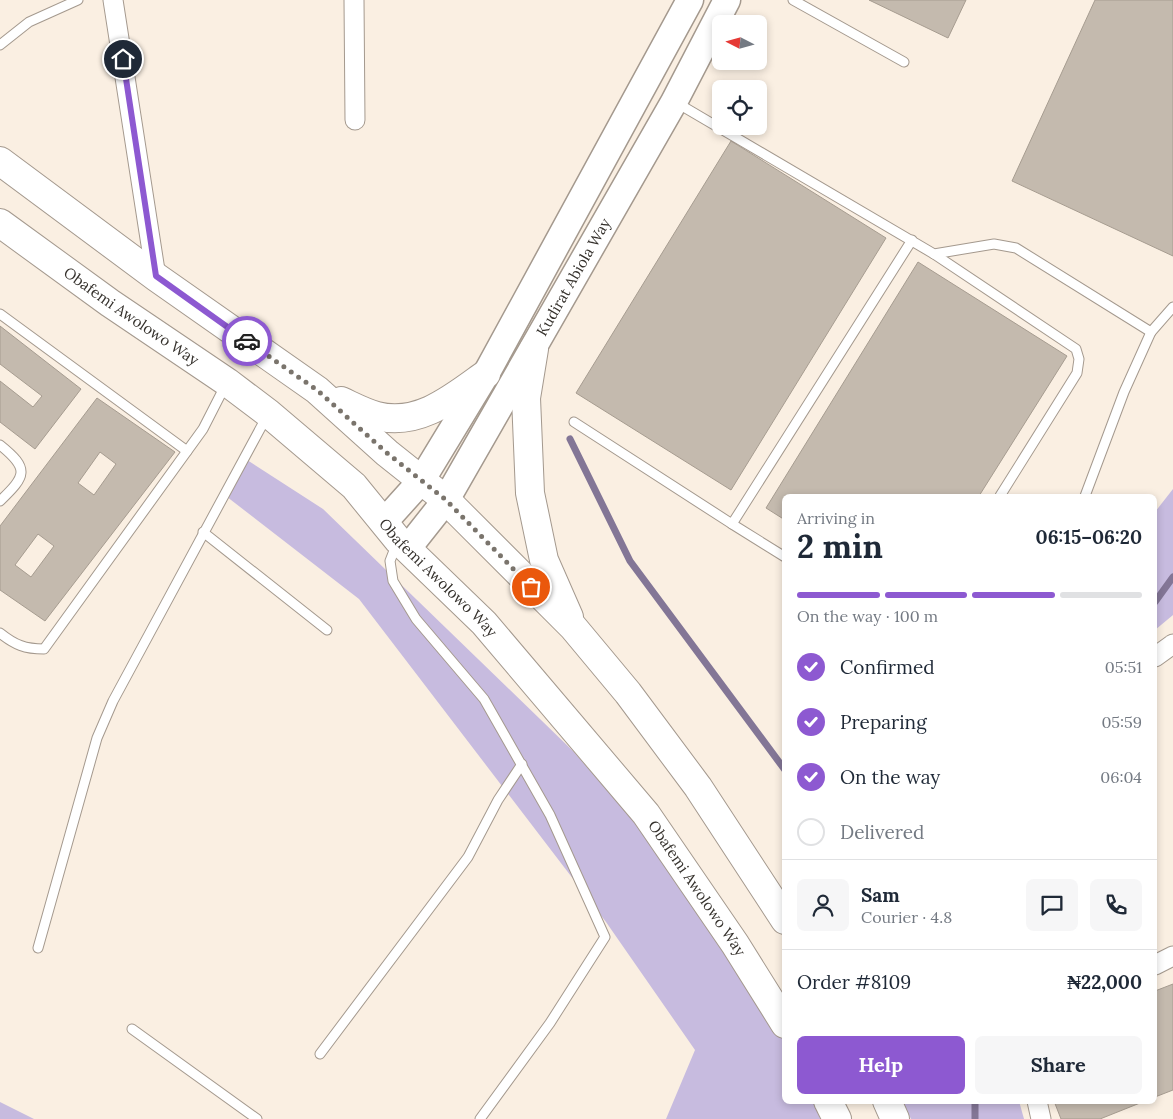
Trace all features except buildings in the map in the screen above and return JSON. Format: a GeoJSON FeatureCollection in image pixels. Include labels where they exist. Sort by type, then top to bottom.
{"type":"FeatureCollection","features":[{"type":"Feature","properties":{"kind":"main road","name":"Kudirat Abiola Way"},"geometry":{"type":"LineString","coordinates":[[397,537],[421,481],[486,374],[690,0]]}},
{"type":"Feature","properties":{"kind":"main road","name":"Kudirat Abiola Way"},"geometry":{"type":"LineString","coordinates":[[397,537],[446,500],[674,102],[727,0]]}},
{"type":"Feature","properties":{"kind":"main road"},"geometry":{"type":"LineString","coordinates":[[0,160],[156,276],[317,390],[421,481],[446,500],[573,627],[628,693],[698,787],[782,915]]}},
{"type":"Feature","properties":{"kind":"main road","name":"Obafemi Awolowo Way"},"geometry":{"type":"LineString","coordinates":[[0,223],[110,303],[227,382],[268,413],[354,486],[397,537],[484,623],[646,814],[735,944],[782,1019]]}},
{"type":"Feature","properties":{"kind":"main road"},"geometry":{"type":"LineString","coordinates":[[534,349],[526,398],[531,504],[544,560],[573,627]]}},
{"type":"Feature","properties":{"kind":"main road"},"geometry":{"type":"LineString","coordinates":[[317,390],[376,416],[390,418],[430,412],[449,401],[486,374]]}},
{"type":"Feature","properties":{"kind":"main road"},"geometry":{"type":"LineString","coordinates":[[830,1104],[837,1119]]}},
{"type":"Feature","properties":{"kind":"main road"},"geometry":{"type":"LineString","coordinates":[[888,1104],[895,1119]]}},
{"type":"Feature","properties":{"kind":"street"},"geometry":{"type":"LineString","coordinates":[[113,0],[156,276]]}},
{"type":"Feature","properties":{"kind":"street"},"geometry":{"type":"LineString","coordinates":[[354,0],[356,120]]}},
{"type":"Feature","properties":{"kind":"street"},"geometry":{"type":"LineString","coordinates":[[1157,656],[1173,644]]}},
{"type":"Feature","properties":{"kind":"street"},"geometry":{"type":"LineString","coordinates":[[1157,964],[1173,956]]}},
{"type":"Feature","properties":{"kind":"street"},"geometry":{"type":"LineString","coordinates":[[1038,1104],[1041,1119]]}},
{"type":"Feature","properties":{"kind":"lane"},"geometry":{"type":"LineString","coordinates":[[0,45],[29,22],[78,0]]}},
{"type":"Feature","properties":{"kind":"lane"},"geometry":{"type":"LineString","coordinates":[[793,0],[904,62]]}},
{"type":"Feature","properties":{"kind":"lane"},"geometry":{"type":"LineString","coordinates":[[674,102],[912,240],[1076,349],[1079,360],[1077,373],[1001,494]]}},
{"type":"Feature","properties":{"kind":"lane"},"geometry":{"type":"LineString","coordinates":[[732,524],[912,240]]}},
{"type":"Feature","properties":{"kind":"lane"},"geometry":{"type":"LineString","coordinates":[[934,254],[994,244],[1016,248],[1151,332]]}},
{"type":"Feature","properties":{"kind":"lane"},"geometry":{"type":"LineString","coordinates":[[1086,494],[1124,392],[1151,332],[1173,307]]}},
{"type":"Feature","properties":{"kind":"lane"},"geometry":{"type":"LineString","coordinates":[[0,314],[187,451]]}},
{"type":"Feature","properties":{"kind":"lane"},"geometry":{"type":"LineString","coordinates":[[0,633],[15,645],[30,649],[44,649],[203,429],[227,382]]}},
{"type":"Feature","properties":{"kind":"lane"},"geometry":{"type":"LineString","coordinates":[[38,948],[97,738],[127,673],[268,413]]}},
{"type":"Feature","properties":{"kind":"lane"},"geometry":{"type":"LineString","coordinates":[[574,422],[782,555]]}},
{"type":"Feature","properties":{"kind":"lane"},"geometry":{"type":"LineString","coordinates":[[0,445],[19,462],[22,470],[19,483],[0,502]]}},
{"type":"Feature","properties":{"kind":"lane"},"geometry":{"type":"LineString","coordinates":[[203,532],[326,630]]}},
{"type":"Feature","properties":{"kind":"lane"},"geometry":{"type":"LineString","coordinates":[[397,537],[390,561],[393,581],[403,600],[484,699],[550,816],[605,937],[550,1023],[480,1119]]}},
{"type":"Feature","properties":{"kind":"lane"},"geometry":{"type":"LineString","coordinates":[[320,1054],[468,857],[498,800],[522,764]]}},
{"type":"Feature","properties":{"kind":"lane"},"geometry":{"type":"LineString","coordinates":[[132,1029],[257,1119]]}},
{"type":"Feature","properties":{"kind":"shaded area"},"geometry":{"type":"Polygon","coordinates":[[[241,456],[323,509],[573,751],[702,900],[782,1037],[782,1104],[818,1104],[825,1119],[666,1119],[695,1050],[606,922],[359,599],[222,493],[241,456]]]}},
{"type":"Feature","properties":{"kind":"shaded area"},"geometry":{"type":"Polygon","coordinates":[[[1173,489],[1173,615],[1157,628],[1157,509],[1173,489]]]}},
{"type":"Feature","properties":{"kind":"shaded area"},"geometry":{"type":"Polygon","coordinates":[[[0,1102],[34,1119],[0,1119],[0,1102]]]}},
{"type":"Feature","properties":{"kind":"shaded area"},"geometry":{"type":"Polygon","coordinates":[[[904,1104],[1020,1104],[1024,1119],[911,1119],[904,1104]]]}},
{"type":"Feature","properties":{"kind":"waterway"},"geometry":{"type":"LineString","coordinates":[[570,439],[630,561],[782,766]]}},
{"type":"Feature","properties":{"kind":"waterway"},"geometry":{"type":"LineString","coordinates":[[1157,599],[1173,577]]}},
{"type":"Feature","properties":{"kind":"waterway"},"geometry":{"type":"LineString","coordinates":[[975,1104],[975,1119]]}},
{"type":"Feature","properties":{"kind":"way so far"},"geometry":{"type":"LineString","coordinates":[[247,341],[317,390],[387,453],[446,500],[531,587]]}},
{"type":"Feature","properties":{"kind":"route"},"geometry":{"type":"LineString","coordinates":[[123,59],[156,276],[247,341]]}}]}
